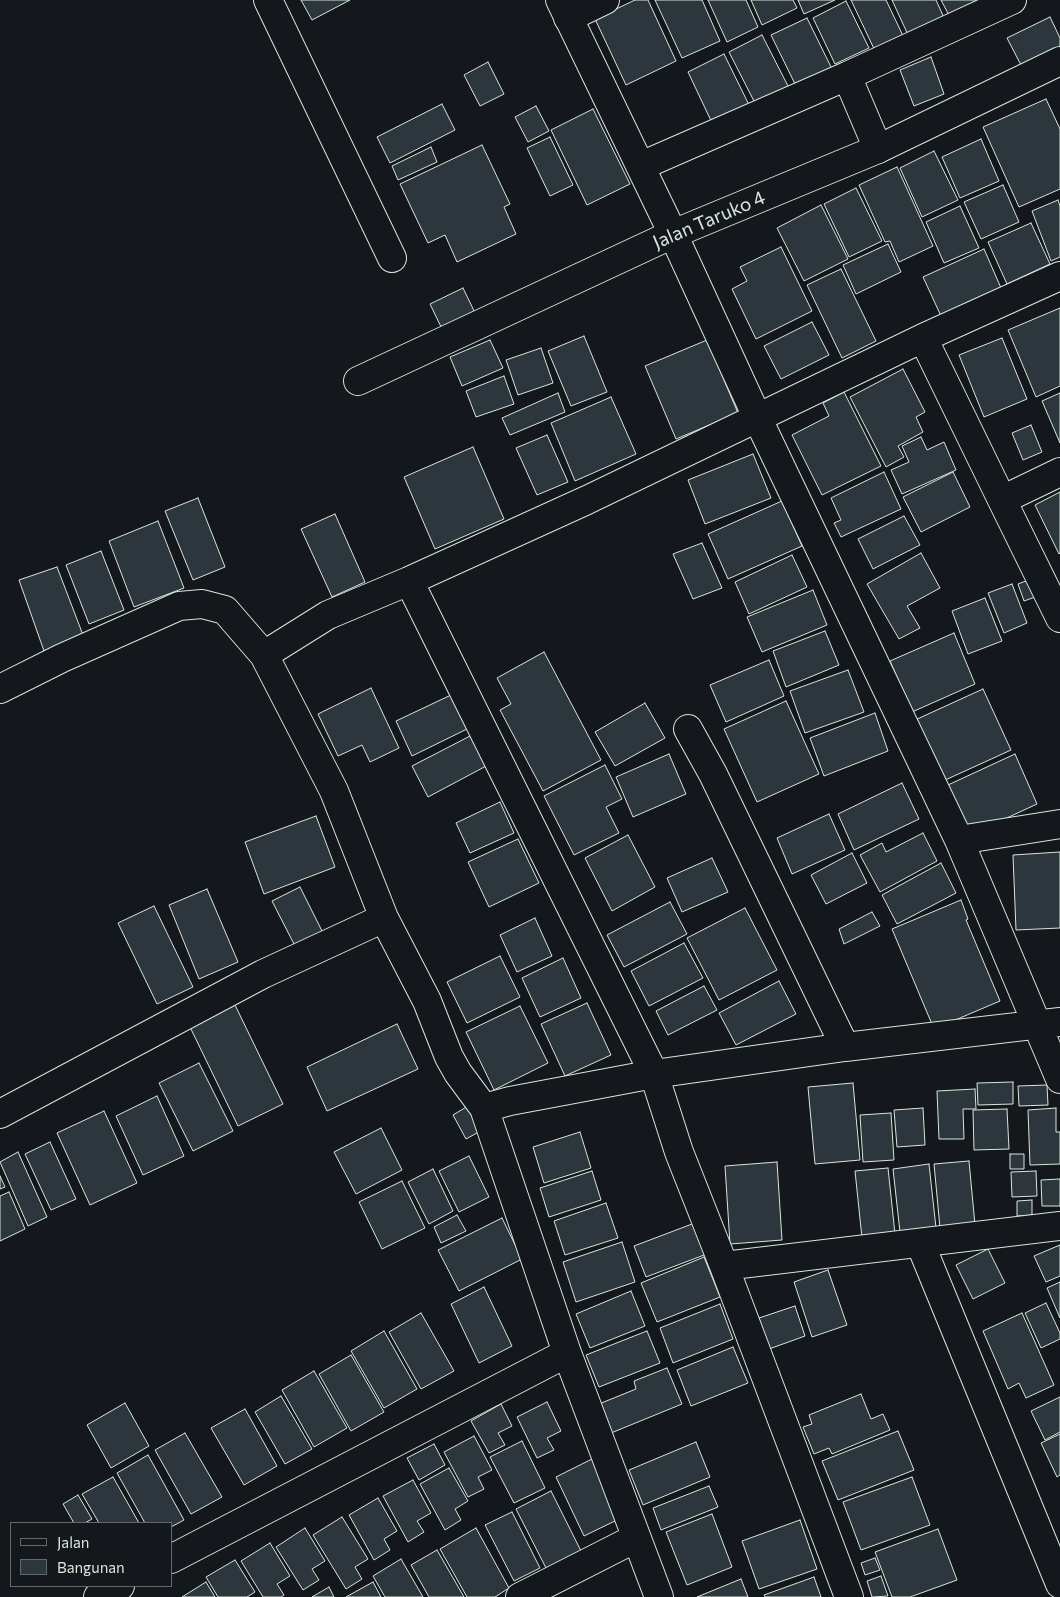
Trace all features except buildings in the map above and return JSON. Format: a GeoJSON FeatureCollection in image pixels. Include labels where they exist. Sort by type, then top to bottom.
{"type":"FeatureCollection","features":[{"type":"Feature","properties":{"kind":"street"},"geometry":{"type":"LineString","coordinates":[[268,0],[392,258]]}},
{"type":"Feature","properties":{"kind":"street"},"geometry":{"type":"LineString","coordinates":[[605,0],[564,9],[641,166],[757,417],[1048,1023],[1060,1079]]}},
{"type":"Feature","properties":{"kind":"street"},"geometry":{"type":"LineString","coordinates":[[641,166],[848,76],[1012,0]]}},
{"type":"Feature","properties":{"kind":"street","name":"Jalan Taruko 4"},"geometry":{"type":"LineString","coordinates":[[358,381],[673,234],[878,149],[1060,61]]}},
{"type":"Feature","properties":{"kind":"street"},"geometry":{"type":"LineString","coordinates":[[848,76],[878,149]]}},
{"type":"Feature","properties":{"kind":"street"},"geometry":{"type":"LineString","coordinates":[[264,655],[328,615],[409,581],[587,500],[923,338],[1060,276]]}},
{"type":"Feature","properties":{"kind":"street"},"geometry":{"type":"LineString","coordinates":[[923,338],[1060,618]]}},
{"type":"Feature","properties":{"kind":"street"},"geometry":{"type":"LineString","coordinates":[[1002,500],[1060,472]]}},
{"type":"Feature","properties":{"kind":"street"},"geometry":{"type":"LineString","coordinates":[[409,581],[654,1074],[679,1152],[849,1597]]}},
{"type":"Feature","properties":{"kind":"street"},"geometry":{"type":"LineString","coordinates":[[0,689],[62,658],[178,606],[202,604],[225,610],[264,655],[334,791],[384,918],[427,1000],[449,1057],[458,1073],[484,1108],[567,1353],[660,1597]]}},
{"type":"Feature","properties":{"kind":"street"},"geometry":{"type":"LineString","coordinates":[[688,729],[713,774],[845,1047]]}},
{"type":"Feature","properties":{"kind":"street"},"geometry":{"type":"LineString","coordinates":[[959,840],[1060,824]]}},
{"type":"Feature","properties":{"kind":"street"},"geometry":{"type":"LineString","coordinates":[[0,1114],[264,974],[384,918]]}},
{"type":"Feature","properties":{"kind":"street"},"geometry":{"type":"LineString","coordinates":[[484,1108],[510,1100],[654,1074],[845,1047],[1048,1023]]}},
{"type":"Feature","properties":{"kind":"street"},"geometry":{"type":"LineString","coordinates":[[724,1266],[1060,1226]]}},
{"type":"Feature","properties":{"kind":"street"},"geometry":{"type":"LineString","coordinates":[[920,1243],[1060,1584]]}},
{"type":"Feature","properties":{"kind":"street"},"geometry":{"type":"LineString","coordinates":[[172,1558],[567,1353]]}},
{"type":"Feature","properties":{"kind":"street"},"geometry":{"type":"LineString","coordinates":[[520,1597],[636,1538]]}},
{"type":"Feature","properties":{"kind":"street"},"geometry":{"type":"LineString","coordinates":[[98,1597],[118,1587]]}}]}
